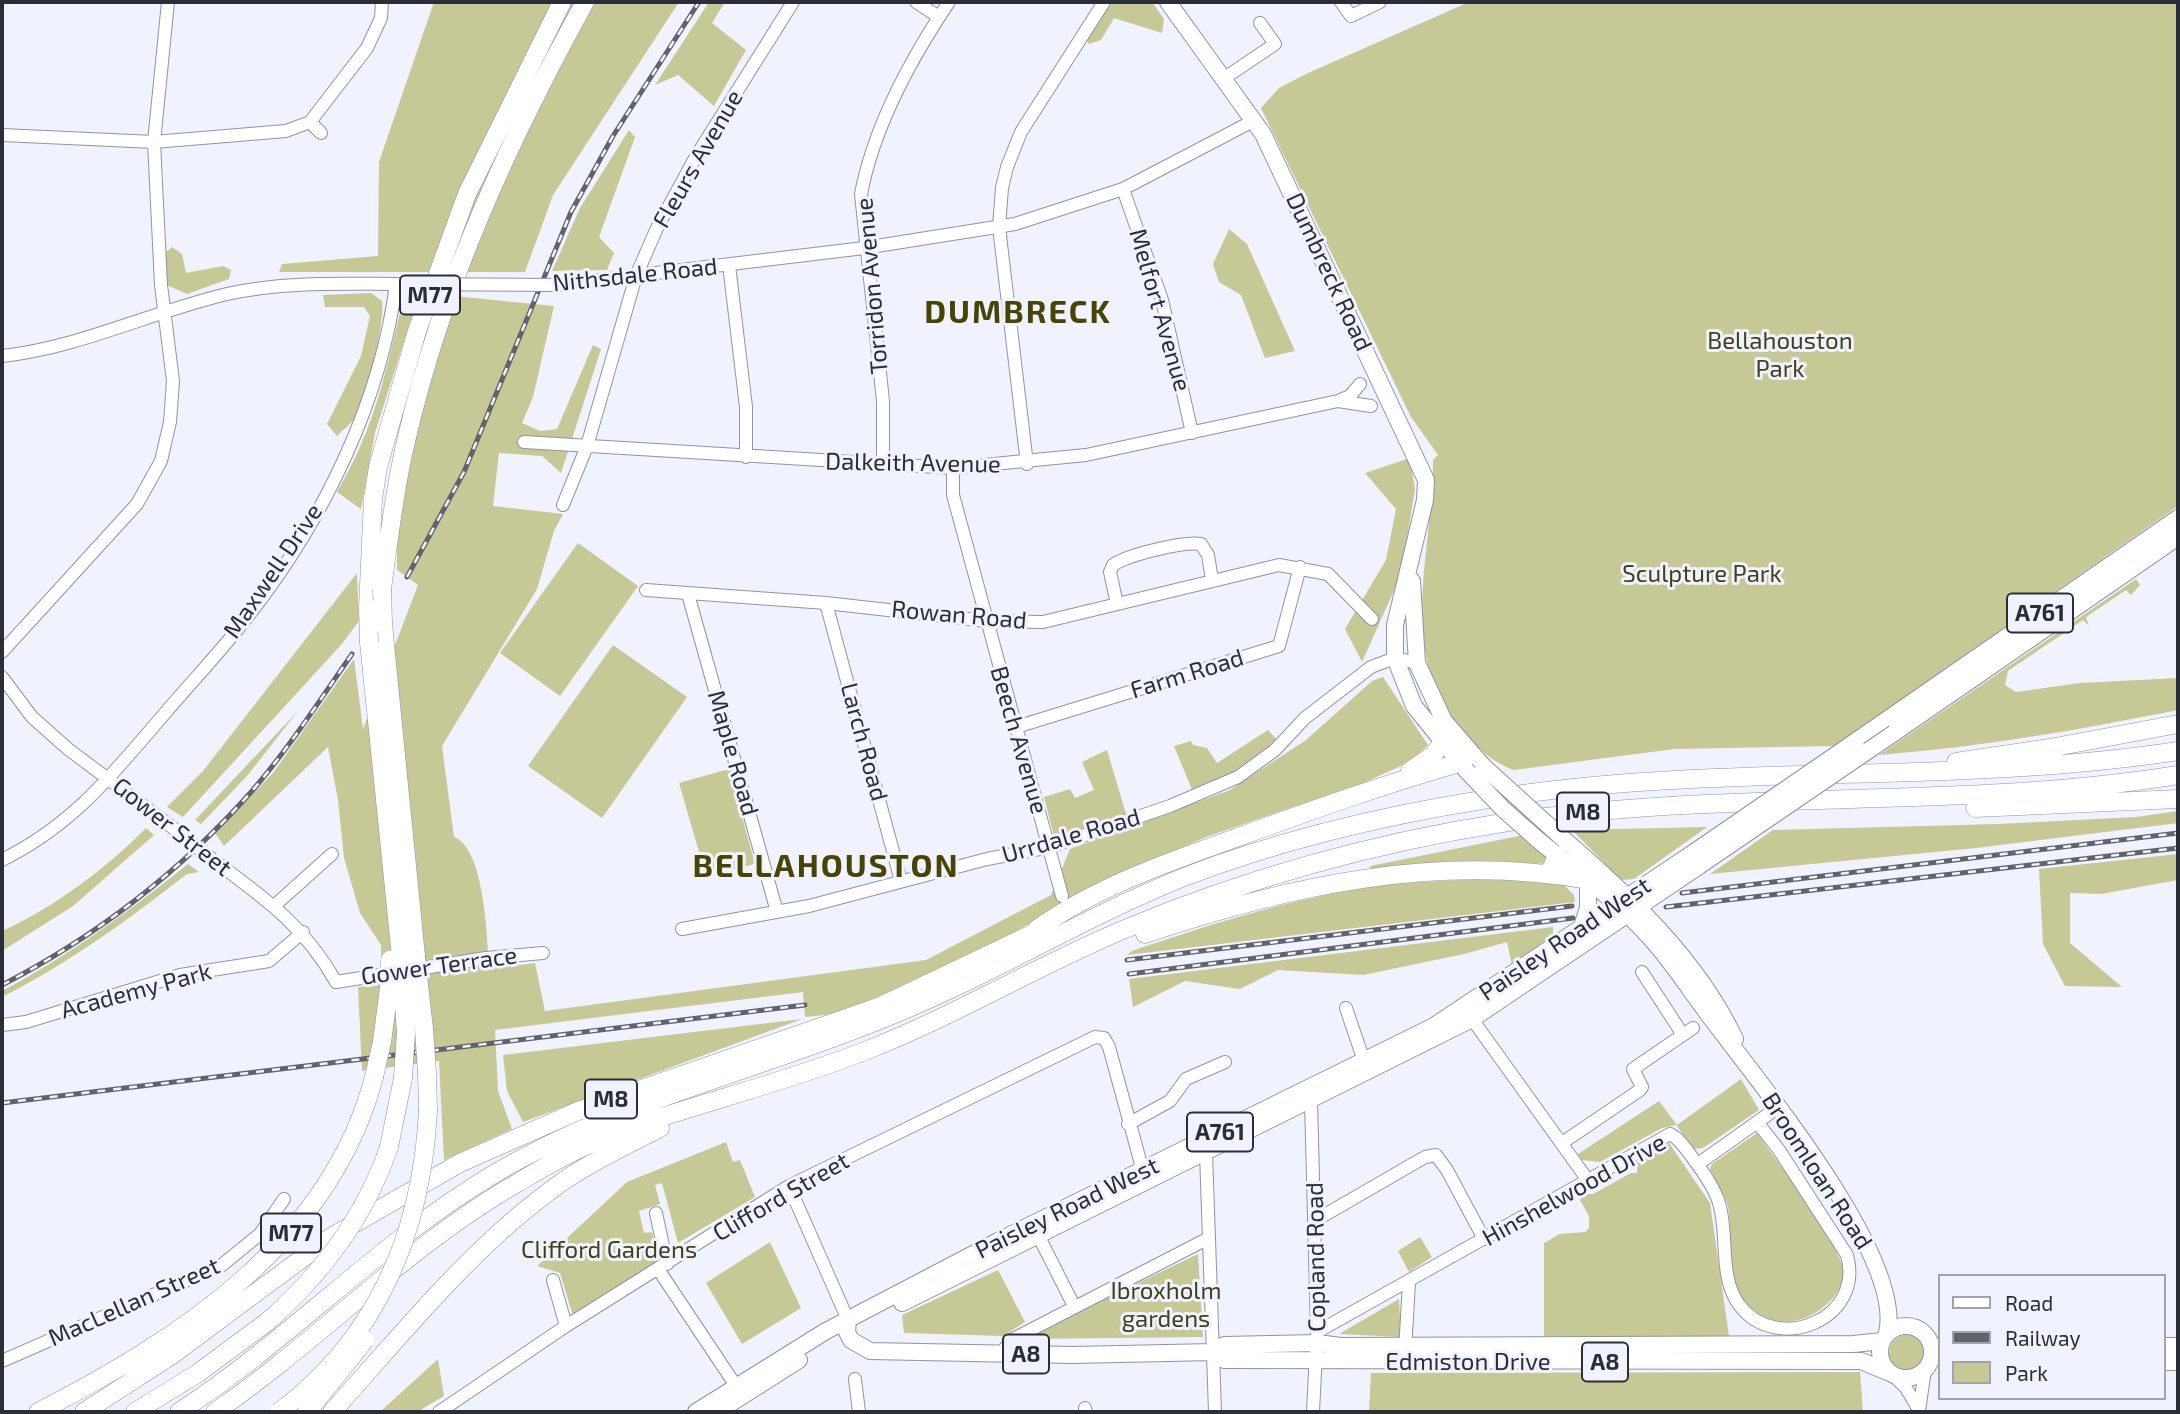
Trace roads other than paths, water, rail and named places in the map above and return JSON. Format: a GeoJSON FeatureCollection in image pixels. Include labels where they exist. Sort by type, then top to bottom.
{"type":"FeatureCollection","features":[{"type":"Feature","properties":{"kind":"highway","name":"M77"},"geometry":{"type":"LineString","coordinates":[[38,1412],[117,1369],[208,1308],[253,1271],[293,1231],[331,1180],[351,1141],[374,1077],[382,1042],[404,986],[369,642],[373,499],[379,467],[417,331],[467,194],[562,2]]}},
{"type":"Feature","properties":{"kind":"highway","name":"M77"},"geometry":{"type":"LineString","coordinates":[[419,1190],[426,1154],[427,1073],[404,986],[383,589],[401,463],[427,362],[467,246],[518,129],[585,2]]}},
{"type":"Feature","properties":{"kind":"highway","name":"M77"},"geometry":{"type":"LineString","coordinates":[[518,129],[593,2]]}},
{"type":"Feature","properties":{"kind":"highway"},"geometry":{"type":"LineString","coordinates":[[1880,773],[2050,748],[2178,724]]}},
{"type":"Feature","properties":{"kind":"highway"},"geometry":{"type":"LineString","coordinates":[[1389,783],[1420,765],[1442,744]]}},
{"type":"Feature","properties":{"kind":"highway","name":"M8"},"geometry":{"type":"LineString","coordinates":[[179,1412],[268,1348],[431,1216],[486,1178],[545,1146],[638,1105],[829,1040],[923,1003],[1055,935],[1183,878],[1302,840],[1482,800],[1576,786],[1665,779],[2039,768],[2178,751]]}},
{"type":"Feature","properties":{"kind":"highway"},"geometry":{"type":"LineString","coordinates":[[1028,935],[1063,911],[1187,853],[1389,783],[1471,764]]}},
{"type":"Feature","properties":{"kind":"highway","name":"M8"},"geometry":{"type":"LineString","coordinates":[[215,1412],[419,1250],[514,1184],[621,1131],[870,1049],[1155,918],[1256,881],[1357,853],[1503,823],[1595,811],[1714,803],[2021,794],[2178,775]]}},
{"type":"Feature","properties":{"kind":"highway"},"geometry":{"type":"LineString","coordinates":[[1714,803],[1952,808],[2178,799]]}},
{"type":"Feature","properties":{"kind":"highway","name":"M8"},"geometry":{"type":"LineString","coordinates":[[1546,873],[1552,868],[1557,855]]}},
{"type":"Feature","properties":{"kind":"highway","name":"M8"},"geometry":{"type":"LineString","coordinates":[[1014,982],[1166,927],[1251,901],[1316,886],[1382,875],[1429,872],[1546,873],[1588,880]]}},
{"type":"Feature","properties":{"kind":"highway","name":"M8"},"geometry":{"type":"LineString","coordinates":[[84,1412],[172,1355],[331,1237],[460,1163],[578,1111],[881,1006],[1102,901],[1150,883],[1183,878]]}},
{"type":"Feature","properties":{"kind":"highway","name":"M77"},"geometry":{"type":"LineString","coordinates":[[135,1412],[198,1373],[267,1322],[307,1284],[340,1243],[365,1202],[389,1147],[415,1030]]}},
{"type":"Feature","properties":{"kind":"highway","name":"M8"},"geometry":{"type":"LineString","coordinates":[[332,1412],[446,1286],[508,1225],[584,1168],[700,1106]]}},
{"type":"Feature","properties":{"kind":"highway"},"geometry":{"type":"LineString","coordinates":[[278,1412],[340,1354],[377,1302],[401,1252],[419,1190]]}},
{"type":"Feature","properties":{"kind":"highway"},"geometry":{"type":"LineString","coordinates":[[307,1412],[358,1351],[392,1293],[412,1243],[419,1190]]}},
{"type":"Feature","properties":{"kind":"main road","name":"Dumbreck Road"},"geometry":{"type":"LineString","coordinates":[[1168,2],[1253,121],[1287,183],[1426,480],[1425,500],[1395,625],[1395,658],[1414,706],[1442,744],[1559,835],[1627,907]]}},
{"type":"Feature","properties":{"kind":"main road","name":"A761"},"geometry":{"type":"LineString","coordinates":[[1695,860],[1856,741],[2178,518]]}},
{"type":"Feature","properties":{"kind":"main road","name":"A761"},"geometry":{"type":"LineString","coordinates":[[1695,860],[1894,733],[2178,537]]}},
{"type":"Feature","properties":{"kind":"main road","name":"Dumbreck Road"},"geometry":{"type":"LineString","coordinates":[[1411,565],[1417,663],[1444,721],[1471,764],[1503,809],[1588,880],[1627,907]]}},
{"type":"Feature","properties":{"kind":"main road"},"geometry":{"type":"LineString","coordinates":[[1557,855],[1559,835]]}},
{"type":"Feature","properties":{"kind":"main road","name":"Paisley Road West"},"geometry":{"type":"LineString","coordinates":[[1204,1147],[1311,1101],[1472,1019],[1695,860]]}},
{"type":"Feature","properties":{"kind":"main road"},"geometry":{"type":"LineString","coordinates":[[1583,927],[1588,908],[1588,880]]}},
{"type":"Feature","properties":{"kind":"main road","name":"Paisley Road West"},"geometry":{"type":"LineString","coordinates":[[695,1412],[736,1386],[847,1326],[1204,1147],[1457,1012],[1583,927],[1627,907]]}},
{"type":"Feature","properties":{"kind":"main road","name":"Broomloan Road"},"geometry":{"type":"LineString","coordinates":[[1627,907],[1709,992],[1745,1060],[1853,1221],[1884,1285],[1912,1326]]}},
{"type":"Feature","properties":{"kind":"main road","name":"Paisley Road West"},"geometry":{"type":"LineString","coordinates":[[717,1412],[847,1326],[1038,1235],[1144,1176]]}},
{"type":"Feature","properties":{"kind":"main road","name":"Broomloan Road"},"geometry":{"type":"LineString","coordinates":[[1884,1285],[1890,1314],[1885,1337]]}},
{"type":"Feature","properties":{"kind":"main road"},"geometry":{"type":"LineString","coordinates":[[1903,1325],[1912,1326],[1933,1337],[1931,1367],[1906,1378],[1891,1373],[1881,1358],[1885,1337],[1903,1325]]}},
{"type":"Feature","properties":{"kind":"main road","name":"Edmiston Drive"},"geometry":{"type":"LineString","coordinates":[[847,1326],[853,1343],[870,1351],[1073,1355],[1214,1352],[1224,1345],[1317,1338],[1405,1354],[1853,1361],[1866,1362],[1891,1373]]}},
{"type":"Feature","properties":{"kind":"main road","name":"Edmiston Drive"},"geometry":{"type":"LineString","coordinates":[[1214,1352],[1224,1360],[1317,1361],[1405,1354],[1853,1344],[1885,1337]]}},
{"type":"Feature","properties":{"kind":"street"},"geometry":{"type":"LineString","coordinates":[[2,652],[137,504],[161,461],[170,422],[173,381],[158,250],[154,142],[168,2]]}},
{"type":"Feature","properties":{"kind":"street"},"geometry":{"type":"LineString","coordinates":[[2,135],[154,142],[286,131],[310,122],[367,48],[382,18],[382,2]]}},
{"type":"Feature","properties":{"kind":"street","name":"Fleurs Avenue"},"geometry":{"type":"LineString","coordinates":[[562,505],[587,446],[636,276],[681,182],[793,2]]}},
{"type":"Feature","properties":{"kind":"street"},"geometry":{"type":"LineString","coordinates":[[916,2],[939,17]]}},
{"type":"Feature","properties":{"kind":"street","name":"Torridon Avenue"},"geometry":{"type":"LineString","coordinates":[[883,466],[883,401],[864,248],[861,194],[867,161],[887,111],[949,2]]}},
{"type":"Feature","properties":{"kind":"street"},"geometry":{"type":"LineString","coordinates":[[1027,464],[999,228],[1002,188],[1014,146],[1104,2]]}},
{"type":"Feature","properties":{"kind":"street"},"geometry":{"type":"LineString","coordinates":[[1341,2],[1351,16],[1380,2]]}},
{"type":"Feature","properties":{"kind":"street"},"geometry":{"type":"LineString","coordinates":[[1223,79],[1275,44],[1260,23]]}},
{"type":"Feature","properties":{"kind":"street","name":"Nithsdale Road"},"geometry":{"type":"LineString","coordinates":[[2,356],[76,342],[227,294],[282,285],[556,285],[864,248],[999,228],[1123,189],[1253,121]]}},
{"type":"Feature","properties":{"kind":"street"},"geometry":{"type":"LineString","coordinates":[[310,122],[321,133]]}},
{"type":"Feature","properties":{"kind":"street","name":"Melfort Avenue"},"geometry":{"type":"LineString","coordinates":[[1123,189],[1162,300],[1192,433]]}},
{"type":"Feature","properties":{"kind":"street"},"geometry":{"type":"LineString","coordinates":[[729,265],[746,407],[747,457]]}},
{"type":"Feature","properties":{"kind":"street","name":"Maxwell Drive"},"geometry":{"type":"LineString","coordinates":[[2,860],[60,827],[109,779],[253,611],[308,527],[342,461],[376,379],[396,284]]}},
{"type":"Feature","properties":{"kind":"street","name":"Dalkeith Avenue"},"geometry":{"type":"LineString","coordinates":[[524,442],[883,466],[953,468],[1027,464],[1086,455],[1338,401],[1350,396],[1360,384]]}},
{"type":"Feature","properties":{"kind":"street","name":"Dalkeith Avenue"},"geometry":{"type":"LineString","coordinates":[[1338,401],[1371,405]]}},
{"type":"Feature","properties":{"kind":"street","name":"Beech Avenue"},"geometry":{"type":"LineString","coordinates":[[953,468],[953,495],[985,621],[1062,896]]}},
{"type":"Feature","properties":{"kind":"street"},"geometry":{"type":"LineString","coordinates":[[1116,604],[1110,572],[1112,565],[1164,547],[1190,542],[1201,544],[1208,555],[1212,580]]}},
{"type":"Feature","properties":{"kind":"street","name":"Rowan Road"},"geometry":{"type":"LineString","coordinates":[[646,590],[826,603],[985,621],[1043,622],[1279,565],[1328,574],[1372,619]]}},
{"type":"Feature","properties":{"kind":"street","name":"Farm Road"},"geometry":{"type":"LineString","coordinates":[[1016,727],[1279,646],[1300,567]]}},
{"type":"Feature","properties":{"kind":"street","name":"Maple Road"},"geometry":{"type":"LineString","coordinates":[[688,594],[777,912]]}},
{"type":"Feature","properties":{"kind":"street","name":"Larch Road"},"geometry":{"type":"LineString","coordinates":[[826,603],[901,881]]}},
{"type":"Feature","properties":{"kind":"street"},"geometry":{"type":"LineString","coordinates":[[1395,658],[1417,663]]}},
{"type":"Feature","properties":{"kind":"street","name":"Urrdale Road"},"geometry":{"type":"LineString","coordinates":[[682,929],[836,900],[901,881],[1050,847],[1170,806],[1238,777],[1275,750],[1305,718],[1371,667],[1395,658]]}},
{"type":"Feature","properties":{"kind":"street","name":"Gower Street"},"geometry":{"type":"LineString","coordinates":[[2,677],[33,717],[274,906],[303,932],[336,982]]}},
{"type":"Feature","properties":{"kind":"street"},"geometry":{"type":"LineString","coordinates":[[274,906],[332,854]]}},
{"type":"Feature","properties":{"kind":"street","name":"Academy Park"},"geometry":{"type":"LineString","coordinates":[[2,1025],[26,1022],[180,975],[269,961],[303,932]]}},
{"type":"Feature","properties":{"kind":"street","name":"Gower Terrace"},"geometry":{"type":"LineString","coordinates":[[336,982],[486,958],[543,953]]}},
{"type":"Feature","properties":{"kind":"street"},"geometry":{"type":"LineString","coordinates":[[1562,1143],[1640,1090],[1642,1087],[1633,1069],[1688,1031],[1642,972]]}},
{"type":"Feature","properties":{"kind":"street"},"geometry":{"type":"LineString","coordinates":[[1346,1008],[1364,1061]]}},
{"type":"Feature","properties":{"kind":"street"},"geometry":{"type":"LineString","coordinates":[[1472,1019],[1490,1040],[1587,1179]]}},
{"type":"Feature","properties":{"kind":"street","name":"Clifford Street"},"geometry":{"type":"LineString","coordinates":[[447,1410],[566,1326],[789,1186],[1092,1039],[1104,1038],[1128,1124]]}},
{"type":"Feature","properties":{"kind":"street"},"geometry":{"type":"LineString","coordinates":[[1500,1055],[1512,1046]]}},
{"type":"Feature","properties":{"kind":"street"},"geometry":{"type":"LineString","coordinates":[[1144,1176],[1128,1124],[1170,1101],[1186,1079],[1225,1062]]}},
{"type":"Feature","properties":{"kind":"street","name":"Copland Road"},"geometry":{"type":"LineString","coordinates":[[1311,1101],[1317,1338],[1313,1412]]}},
{"type":"Feature","properties":{"kind":"street"},"geometry":{"type":"LineString","coordinates":[[1698,1164],[1777,1108]]}},
{"type":"Feature","properties":{"kind":"street","name":"Hinshelwood Drive"},"geometry":{"type":"LineString","coordinates":[[1317,1338],[1587,1179],[1670,1134],[1698,1164],[1719,1202],[1730,1289],[1739,1306],[1759,1321],[1781,1327],[1809,1325],[1824,1319],[1839,1305],[1847,1290],[1850,1269],[1847,1255],[1779,1150],[1757,1122]]}},
{"type":"Feature","properties":{"kind":"street"},"geometry":{"type":"LineString","coordinates":[[1204,1147],[1215,1412]]}},
{"type":"Feature","properties":{"kind":"street"},"geometry":{"type":"LineString","coordinates":[[1316,1220],[1425,1157],[1436,1155],[1484,1240]]}},
{"type":"Feature","properties":{"kind":"street"},"geometry":{"type":"LineString","coordinates":[[789,1186],[847,1326]]}},
{"type":"Feature","properties":{"kind":"street","name":"MacLellan Street"},"geometry":{"type":"LineString","coordinates":[[2,1361],[222,1265],[260,1234],[284,1199]]}},
{"type":"Feature","properties":{"kind":"street"},"geometry":{"type":"LineString","coordinates":[[656,1213],[663,1267],[736,1386]]}},
{"type":"Feature","properties":{"kind":"street"},"geometry":{"type":"LineString","coordinates":[[1038,1235],[1074,1306]]}},
{"type":"Feature","properties":{"kind":"street"},"geometry":{"type":"LineString","coordinates":[[1002,1353],[1013,1339],[1209,1238]]}},
{"type":"Feature","properties":{"kind":"street"},"geometry":{"type":"LineString","coordinates":[[553,1280],[566,1326]]}},
{"type":"Feature","properties":{"kind":"street"},"geometry":{"type":"LineString","coordinates":[[1405,1354],[1409,1282]]}},
{"type":"Feature","properties":{"kind":"street"},"geometry":{"type":"LineString","coordinates":[[1919,1411],[1931,1367]]}},
{"type":"Feature","properties":{"kind":"street"},"geometry":{"type":"LineString","coordinates":[[1891,1373],[1906,1388],[1919,1411]]}},
{"type":"Feature","properties":{"kind":"street"},"geometry":{"type":"LineString","coordinates":[[855,1379],[859,1412]]}},
{"type":"Feature","properties":{"kind":"railway"},"geometry":{"type":"LineString","coordinates":[[407,577],[464,472],[571,212],[613,136],[699,2]]}},
{"type":"Feature","properties":{"kind":"railway"},"geometry":{"type":"LineString","coordinates":[[2,985],[104,923],[167,875],[196,848],[266,775],[352,654]]}},
{"type":"Feature","properties":{"kind":"railway"},"geometry":{"type":"LineString","coordinates":[[1682,893],[2178,833]]}},
{"type":"Feature","properties":{"kind":"railway"},"geometry":{"type":"LineString","coordinates":[[1666,907],[2178,848]]}},
{"type":"Feature","properties":{"kind":"railway"},"geometry":{"type":"LineString","coordinates":[[1127,960],[1572,906]]}},
{"type":"Feature","properties":{"kind":"railway"},"geometry":{"type":"LineString","coordinates":[[1129,974],[1573,918]]}},
{"type":"Feature","properties":{"kind":"railway"},"geometry":{"type":"LineString","coordinates":[[2,1103],[805,1005]]}},
{"type":"Feature","properties":{"kind":"district","name":"DUMBRECK"},"geometry":{"type":"Point","coordinates":[1018,312]}},
{"type":"Feature","properties":{"kind":"district","name":"BELLAHOUSTON"},"geometry":{"type":"Point","coordinates":[826,866]}},
{"type":"Feature","properties":{"kind":"park label","name":"Bellahouston Park"},"geometry":{"type":"Point","coordinates":[1780,355]}},
{"type":"Feature","properties":{"kind":"park label","name":"Sculpture Park"},"geometry":{"type":"Point","coordinates":[1702,574]}},
{"type":"Feature","properties":{"kind":"park label","name":"Clifford Gardens"},"geometry":{"type":"Point","coordinates":[609,1250]}},
{"type":"Feature","properties":{"kind":"park label","name":"Ibroxholm gardens"},"geometry":{"type":"Point","coordinates":[1166,1305]}}]}
